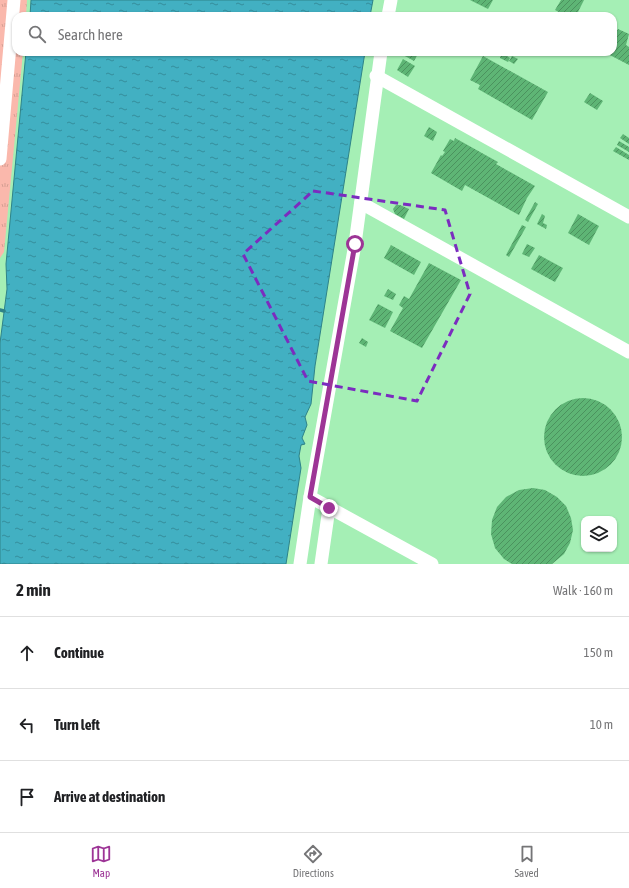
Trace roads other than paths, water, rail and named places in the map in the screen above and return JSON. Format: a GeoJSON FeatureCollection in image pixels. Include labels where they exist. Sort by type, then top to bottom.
{"type":"FeatureCollection","features":[{"type":"Feature","properties":{"kind":"lane"},"geometry":{"type":"LineString","coordinates":[[13,12],[14,0]]}},
{"type":"Feature","properties":{"kind":"lane"},"geometry":{"type":"LineString","coordinates":[[389,12],[391,0]]}},
{"type":"Feature","properties":{"kind":"lane"},"geometry":{"type":"LineString","coordinates":[[0,159],[12,23]]}},
{"type":"Feature","properties":{"kind":"lane"},"geometry":{"type":"LineString","coordinates":[[300,564],[310,497],[361,203],[376,76],[380,56]]}},
{"type":"Feature","properties":{"kind":"lane"},"geometry":{"type":"LineString","coordinates":[[376,76],[629,217]]}},
{"type":"Feature","properties":{"kind":"lane"},"geometry":{"type":"LineString","coordinates":[[361,203],[629,352]]}},
{"type":"Feature","properties":{"kind":"lane"},"geometry":{"type":"LineString","coordinates":[[310,497],[432,564]]}},
{"type":"Feature","properties":{"kind":"lane"},"geometry":{"type":"LineString","coordinates":[[321,564],[329,508]]}},
{"type":"Feature","properties":{"kind":"water"},"geometry":{"type":"Polygon","coordinates":[[[31,0],[373,0],[371,12],[30,12],[31,0]]]}},
{"type":"Feature","properties":{"kind":"water"},"geometry":{"type":"Polygon","coordinates":[[[26,56],[364,56],[315,366],[311,404],[305,417],[307,425],[302,438],[305,444],[301,445],[299,456],[301,468],[286,564],[0,564],[0,343],[7,289],[6,264],[26,56]]]}},
{"type":"Feature","properties":{"kind":"waterway"},"geometry":{"type":"LineString","coordinates":[[0,310],[4,311]]}}]}
